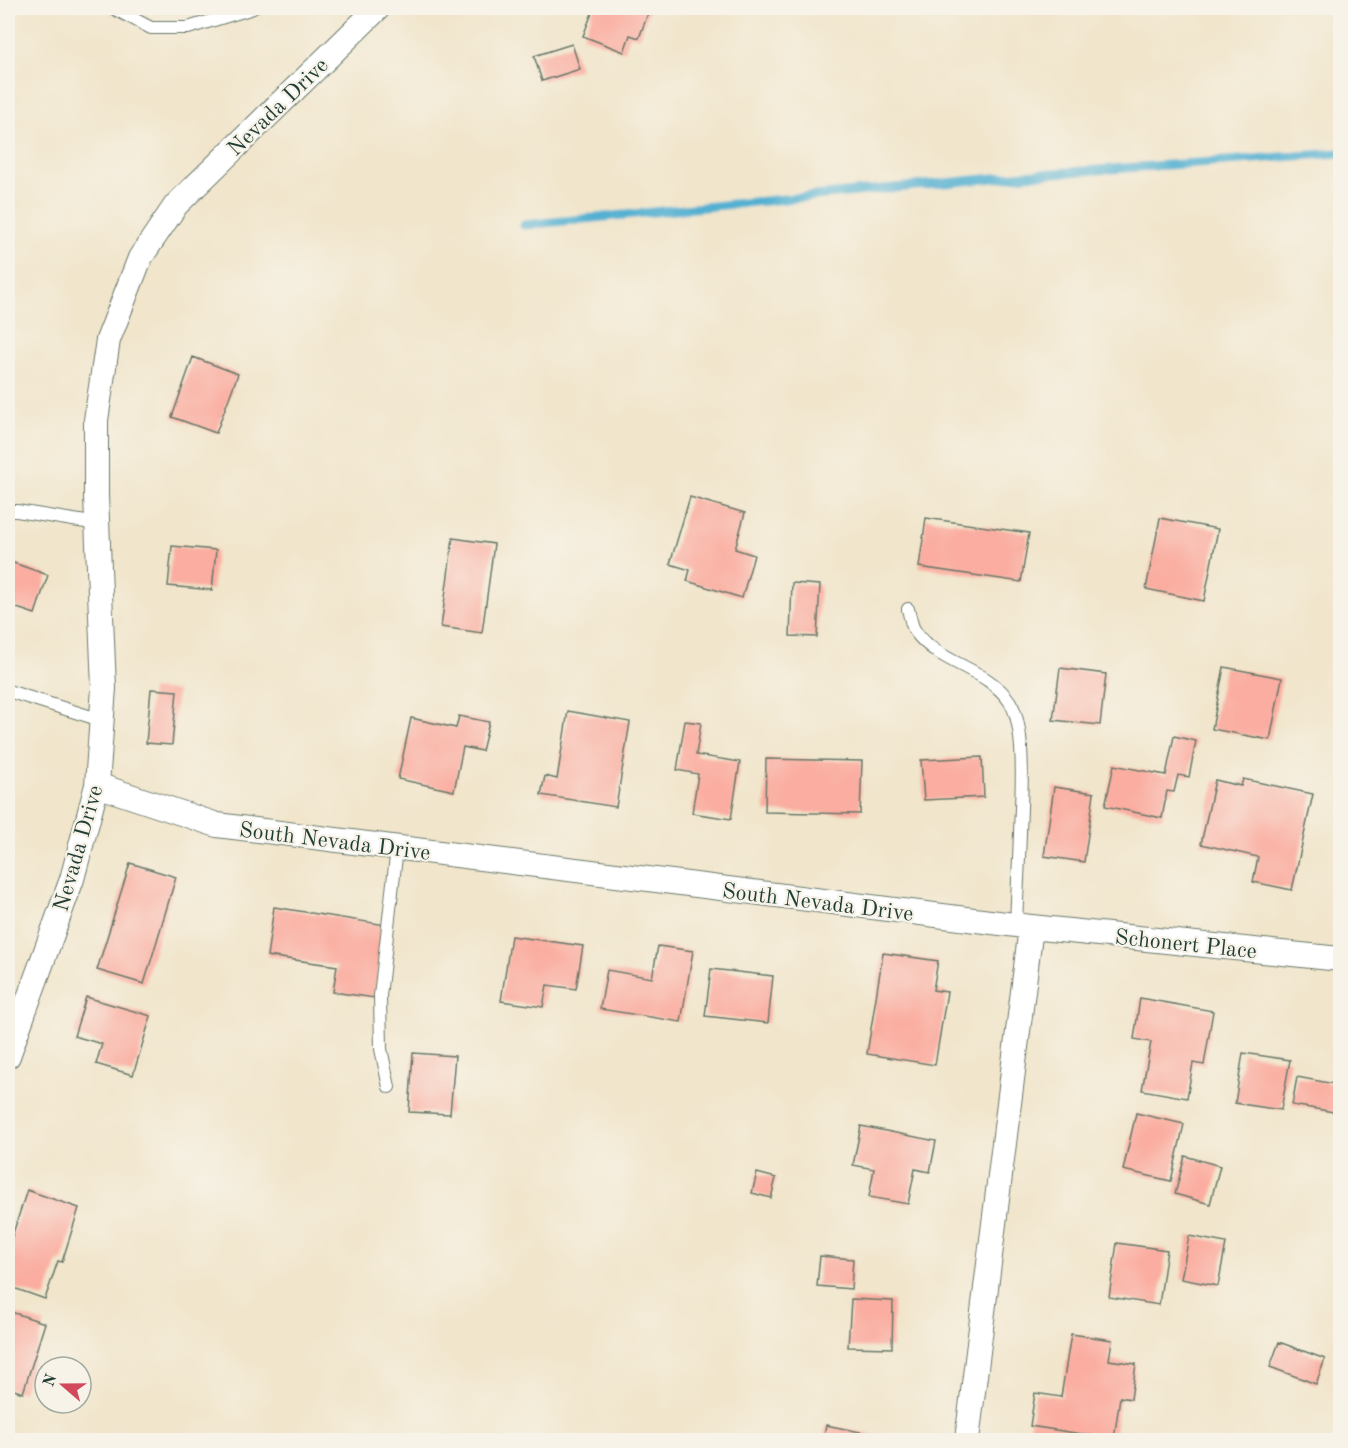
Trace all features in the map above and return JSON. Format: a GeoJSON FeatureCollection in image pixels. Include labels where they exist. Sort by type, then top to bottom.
{"type":"FeatureCollection","features":[{"type":"Feature","properties":{"kind":"street","name":"Nevada Drive"},"geometry":{"type":"LineString","coordinates":[[8,1056],[72,879],[97,785],[104,687],[96,496],[96,420],[108,340],[140,258],[176,206],[378,8]]}},
{"type":"Feature","properties":{"kind":"street","name":"South Nevada Drive"},"geometry":{"type":"LineString","coordinates":[[97,785],[217,825],[1023,926]]}},
{"type":"Feature","properties":{"kind":"street","name":"Schonert Place"},"geometry":{"type":"LineString","coordinates":[[1023,926],[1341,959]]}},
{"type":"Feature","properties":{"kind":"street"},"geometry":{"type":"LineString","coordinates":[[967,1440],[1023,926]]}},
{"type":"Feature","properties":{"kind":"lane"},"geometry":{"type":"LineString","coordinates":[[113,8],[151,28],[188,27],[253,8]]}},
{"type":"Feature","properties":{"kind":"lane"},"geometry":{"type":"LineString","coordinates":[[8,511],[98,524]]}},
{"type":"Feature","properties":{"kind":"lane"},"geometry":{"type":"LineString","coordinates":[[908,609],[913,629],[925,642],[945,657],[990,682],[1009,701],[1017,719],[1022,770],[1023,926]]}},
{"type":"Feature","properties":{"kind":"lane"},"geometry":{"type":"LineString","coordinates":[[8,691],[101,720]]}},
{"type":"Feature","properties":{"kind":"lane"},"geometry":{"type":"LineString","coordinates":[[389,1088],[381,1049],[380,996],[397,848]]}},
{"type":"Feature","properties":{"kind":"building"},"geometry":{"type":"Polygon","coordinates":[[[594,8],[650,8],[639,38],[630,35],[624,52],[583,36],[594,8]]]}},
{"type":"Feature","properties":{"kind":"building"},"geometry":{"type":"Polygon","coordinates":[[[572,44],[580,69],[542,81],[534,56],[572,44]]]}},
{"type":"Feature","properties":{"kind":"building"},"geometry":{"type":"Polygon","coordinates":[[[193,357],[238,374],[216,433],[172,417],[193,357]]]}},
{"type":"Feature","properties":{"kind":"building"},"geometry":{"type":"Polygon","coordinates":[[[690,497],[745,513],[735,549],[754,555],[742,598],[687,581],[690,570],[670,564],[690,497]]]}},
{"type":"Feature","properties":{"kind":"building"},"geometry":{"type":"Polygon","coordinates":[[[926,518],[1029,533],[1021,582],[919,567],[926,518]]]}},
{"type":"Feature","properties":{"kind":"building"},"geometry":{"type":"Polygon","coordinates":[[[1160,518],[1218,529],[1204,601],[1146,589],[1160,518]]]}},
{"type":"Feature","properties":{"kind":"building"},"geometry":{"type":"Polygon","coordinates":[[[453,538],[494,544],[482,633],[441,627],[453,538]]]}},
{"type":"Feature","properties":{"kind":"building"},"geometry":{"type":"Polygon","coordinates":[[[172,546],[216,550],[212,590],[168,586],[172,546]]]}},
{"type":"Feature","properties":{"kind":"building"},"geometry":{"type":"Polygon","coordinates":[[[8,561],[48,575],[35,614],[8,605],[8,561]]]}},
{"type":"Feature","properties":{"kind":"building"},"geometry":{"type":"Polygon","coordinates":[[[792,583],[820,585],[817,637],[790,636],[792,583]]]}},
{"type":"Feature","properties":{"kind":"building"},"geometry":{"type":"Polygon","coordinates":[[[1224,667],[1282,678],[1270,740],[1212,729],[1224,667]]]}},
{"type":"Feature","properties":{"kind":"building"},"geometry":{"type":"Polygon","coordinates":[[[1060,668],[1106,674],[1100,725],[1053,720],[1060,668]]]}},
{"type":"Feature","properties":{"kind":"building"},"geometry":{"type":"Polygon","coordinates":[[[151,689],[177,691],[172,745],[146,743],[151,689]]]}},
{"type":"Feature","properties":{"kind":"building"},"geometry":{"type":"Polygon","coordinates":[[[568,711],[630,722],[616,807],[541,795],[545,776],[557,779],[568,711]]]}},
{"type":"Feature","properties":{"kind":"building"},"geometry":{"type":"Polygon","coordinates":[[[459,716],[489,722],[482,751],[463,747],[454,791],[398,779],[411,718],[456,728],[459,716]]]}},
{"type":"Feature","properties":{"kind":"building"},"geometry":{"type":"Polygon","coordinates":[[[685,721],[701,723],[696,755],[740,762],[731,819],[692,813],[698,774],[677,770],[685,721]]]}},
{"type":"Feature","properties":{"kind":"building"},"geometry":{"type":"Polygon","coordinates":[[[1174,736],[1196,741],[1189,777],[1178,775],[1174,792],[1167,791],[1162,818],[1105,806],[1114,765],[1166,775],[1174,736]]]}},
{"type":"Feature","properties":{"kind":"building"},"geometry":{"type":"Polygon","coordinates":[[[982,757],[984,797],[924,800],[921,760],[982,757]]]}},
{"type":"Feature","properties":{"kind":"building"},"geometry":{"type":"Polygon","coordinates":[[[766,759],[862,761],[860,814],[765,812],[766,759]]]}},
{"type":"Feature","properties":{"kind":"building"},"geometry":{"type":"Polygon","coordinates":[[[1243,779],[1313,794],[1292,890],[1253,882],[1258,857],[1201,844],[1215,780],[1241,786],[1243,779]]]}},
{"type":"Feature","properties":{"kind":"building"},"geometry":{"type":"Polygon","coordinates":[[[1054,787],[1094,793],[1084,862],[1044,856],[1054,787]]]}},
{"type":"Feature","properties":{"kind":"building"},"geometry":{"type":"Polygon","coordinates":[[[130,863],[176,877],[144,984],[97,970],[130,863]]]}},
{"type":"Feature","properties":{"kind":"building"},"geometry":{"type":"Polygon","coordinates":[[[274,907],[386,925],[375,998],[333,992],[337,966],[267,956],[274,907]]]}},
{"type":"Feature","properties":{"kind":"building"},"geometry":{"type":"Polygon","coordinates":[[[511,936],[583,946],[576,989],[547,985],[543,1007],[501,1001],[511,936]]]}},
{"type":"Feature","properties":{"kind":"building"},"geometry":{"type":"Polygon","coordinates":[[[658,946],[693,951],[681,1022],[600,1009],[607,970],[652,978],[658,946]]]}},
{"type":"Feature","properties":{"kind":"building"},"geometry":{"type":"Polygon","coordinates":[[[883,953],[938,961],[933,990],[947,992],[935,1065],[867,1054],[883,953]]]}},
{"type":"Feature","properties":{"kind":"building"},"geometry":{"type":"Polygon","coordinates":[[[711,969],[773,976],[768,1023],[705,1016],[711,969]]]}},
{"type":"Feature","properties":{"kind":"building"},"geometry":{"type":"Polygon","coordinates":[[[86,997],[151,1016],[133,1075],[96,1064],[102,1044],[74,1036],[86,997]]]}},
{"type":"Feature","properties":{"kind":"building"},"geometry":{"type":"Polygon","coordinates":[[[1140,998],[1213,1011],[1204,1065],[1193,1063],[1187,1098],[1142,1090],[1151,1042],[1134,1039],[1140,998]]]}},
{"type":"Feature","properties":{"kind":"building"},"geometry":{"type":"Polygon","coordinates":[[[413,1053],[455,1056],[450,1114],[409,1112],[413,1053]]]}},
{"type":"Feature","properties":{"kind":"building"},"geometry":{"type":"Polygon","coordinates":[[[1243,1053],[1290,1060],[1281,1110],[1235,1103],[1243,1053]]]}},
{"type":"Feature","properties":{"kind":"building"},"geometry":{"type":"Polygon","coordinates":[[[1297,1077],[1340,1085],[1340,1113],[1292,1105],[1297,1077]]]}},
{"type":"Feature","properties":{"kind":"building"},"geometry":{"type":"Polygon","coordinates":[[[1136,1113],[1184,1124],[1171,1181],[1123,1170],[1136,1113]]]}},
{"type":"Feature","properties":{"kind":"building"},"geometry":{"type":"Polygon","coordinates":[[[861,1126],[936,1141],[930,1172],[915,1169],[908,1204],[869,1197],[874,1169],[853,1165],[861,1126]]]}},
{"type":"Feature","properties":{"kind":"building"},"geometry":{"type":"Polygon","coordinates":[[[1185,1156],[1220,1166],[1210,1204],[1175,1194],[1185,1156]]]}},
{"type":"Feature","properties":{"kind":"building"},"geometry":{"type":"Polygon","coordinates":[[[757,1173],[776,1178],[771,1198],[752,1193],[757,1173]]]}},
{"type":"Feature","properties":{"kind":"building"},"geometry":{"type":"Polygon","coordinates":[[[27,1190],[79,1208],[62,1262],[58,1261],[45,1299],[8,1286],[8,1249],[27,1190]]]}},
{"type":"Feature","properties":{"kind":"building"},"geometry":{"type":"Polygon","coordinates":[[[1189,1236],[1226,1243],[1218,1286],[1181,1279],[1189,1236]]]}},
{"type":"Feature","properties":{"kind":"building"},"geometry":{"type":"Polygon","coordinates":[[[1117,1243],[1167,1250],[1159,1305],[1109,1297],[1117,1243]]]}},
{"type":"Feature","properties":{"kind":"building"},"geometry":{"type":"Polygon","coordinates":[[[820,1256],[853,1259],[851,1289],[817,1286],[820,1256]]]}},
{"type":"Feature","properties":{"kind":"building"},"geometry":{"type":"Polygon","coordinates":[[[851,1299],[893,1301],[892,1348],[848,1347],[851,1299]]]}},
{"type":"Feature","properties":{"kind":"building"},"geometry":{"type":"Polygon","coordinates":[[[8,1311],[45,1323],[35,1355],[33,1355],[23,1393],[8,1388],[8,1311]]]}},
{"type":"Feature","properties":{"kind":"building"},"geometry":{"type":"Polygon","coordinates":[[[1071,1334],[1112,1340],[1109,1360],[1136,1364],[1131,1399],[1120,1397],[1114,1439],[1030,1426],[1035,1393],[1061,1397],[1071,1334]]]}},
{"type":"Feature","properties":{"kind":"building"},"geometry":{"type":"Polygon","coordinates":[[[1279,1342],[1325,1359],[1316,1384],[1270,1367],[1279,1342]]]}},
{"type":"Feature","properties":{"kind":"building"},"geometry":{"type":"Polygon","coordinates":[[[826,1425],[885,1437],[884,1440],[823,1440],[826,1425]]]}},
{"type":"Feature","properties":{"kind":"waterway"},"geometry":{"type":"LineString","coordinates":[[524,225],[1025,175],[1340,153]]}}]}
